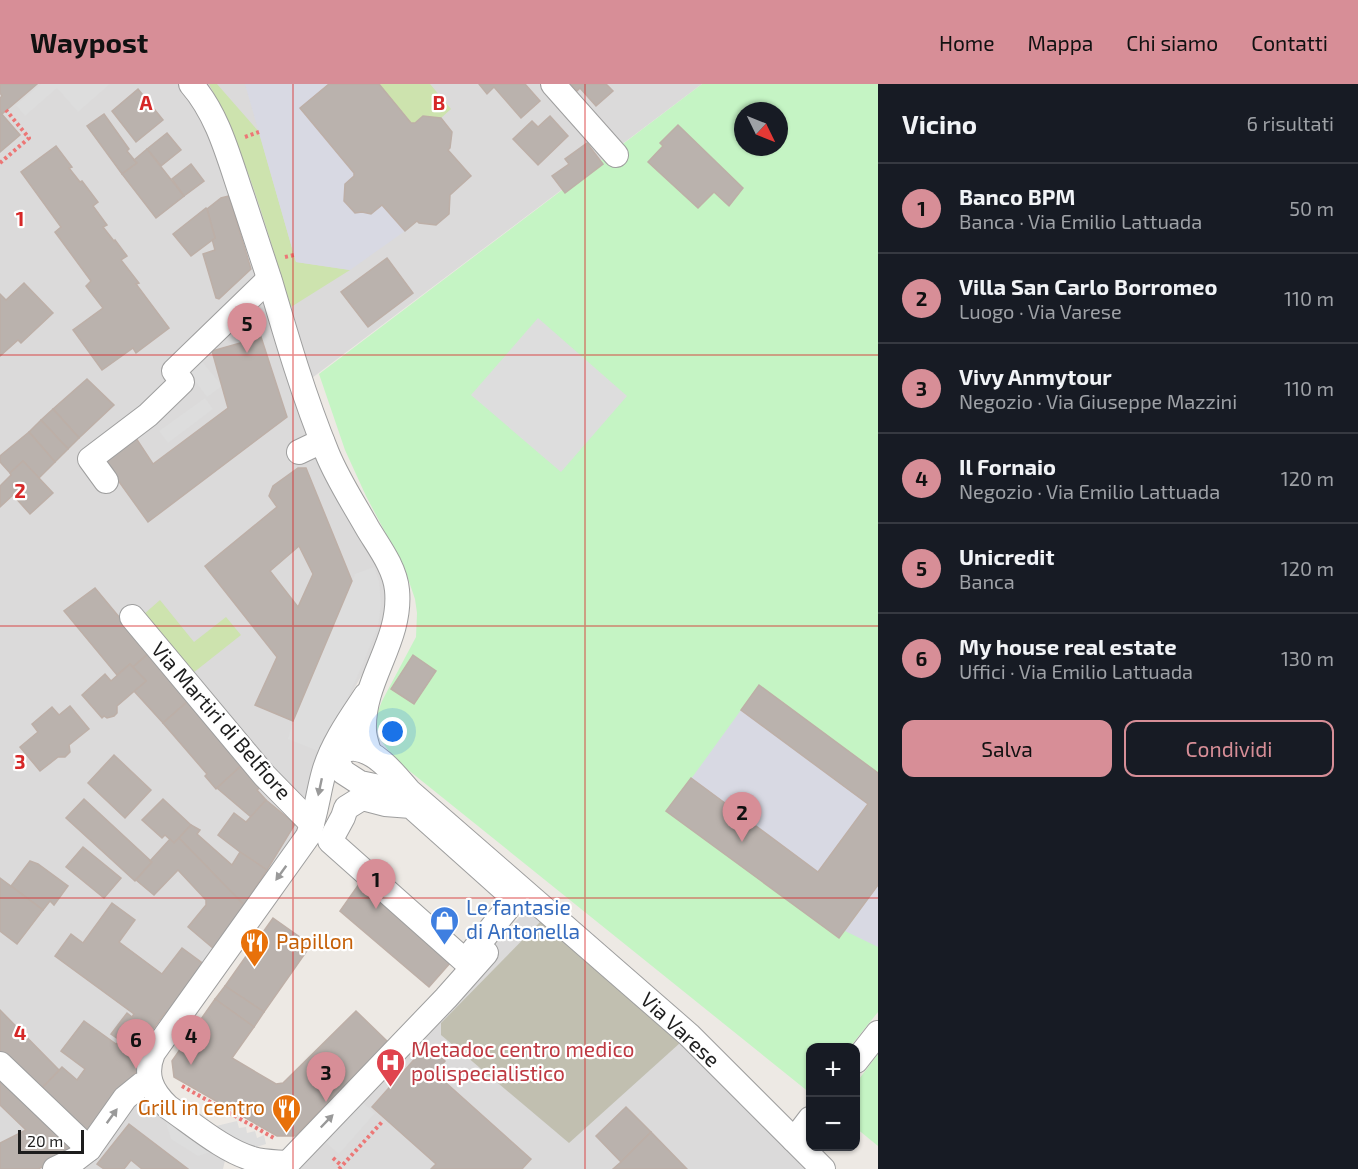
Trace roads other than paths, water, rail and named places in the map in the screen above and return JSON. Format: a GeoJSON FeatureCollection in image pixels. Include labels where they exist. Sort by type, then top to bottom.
{"type":"FeatureCollection","features":[{"type":"Feature","properties":{"kind":"street"},"geometry":{"type":"LineString","coordinates":[[191,84],[207,105],[220,134],[269,279],[299,378],[322,441],[336,474],[387,559],[396,581],[397,617],[388,647],[370,688],[346,723],[324,771],[308,836],[153,1053],[148,1070],[150,1082],[168,1107],[233,1160],[251,1158],[262,1161],[284,1158],[446,998],[515,920],[531,898]]}},
{"type":"Feature","properties":{"kind":"street"},"geometry":{"type":"LineString","coordinates":[[552,84],[616,155]]}},
{"type":"Feature","properties":{"kind":"street"},"geometry":{"type":"LineString","coordinates":[[106,481],[90,459],[148,415],[182,382],[174,370],[269,279]]}},
{"type":"Feature","properties":{"kind":"street"},"geometry":{"type":"LineString","coordinates":[[299,452],[322,441]]}},
{"type":"Feature","properties":{"kind":"street","name":"Via Martiri di Belfiore"},"geometry":{"type":"LineString","coordinates":[[132,617],[264,775],[312,824]]}},
{"type":"Feature","properties":{"kind":"street"},"geometry":{"type":"LineString","coordinates":[[332,752],[354,748],[369,752],[364,731],[370,688]]}},
{"type":"Feature","properties":{"kind":"street"},"geometry":{"type":"LineString","coordinates":[[332,752],[343,772],[360,783],[384,789],[409,791]]}},
{"type":"Feature","properties":{"kind":"street","name":"Via Varese"},"geometry":{"type":"LineString","coordinates":[[369,752],[409,791],[688,1035],[823,1169]]}},
{"type":"Feature","properties":{"kind":"street"},"geometry":{"type":"LineString","coordinates":[[362,798],[385,804],[411,806],[515,899],[465,961],[366,874],[330,841],[346,808],[362,798]]}},
{"type":"Feature","properties":{"kind":"street"},"geometry":{"type":"LineString","coordinates":[[860,1055],[878,1033]]}},
{"type":"Feature","properties":{"kind":"street"},"geometry":{"type":"LineString","coordinates":[[0,1064],[89,1149]]}},
{"type":"Feature","properties":{"kind":"street"},"geometry":{"type":"LineString","coordinates":[[55,1169],[76,1159],[89,1149],[125,1098],[141,1085],[150,1082]]}},
{"type":"Feature","properties":{"kind":"street"},"geometry":{"type":"LineString","coordinates":[[794,1140],[806,1124]]}},
{"type":"Feature","properties":{"kind":"place","name":"Unicredit"},"geometry":{"type":"Point","coordinates":[247,353]}},
{"type":"Feature","properties":{"kind":"place","name":"Villa San Carlo Borromeo"},"geometry":{"type":"Point","coordinates":[742,842]}},
{"type":"Feature","properties":{"kind":"place","name":"Banco BPM"},"geometry":{"type":"Point","coordinates":[376,909]}},
{"type":"Feature","properties":{"kind":"place","name":"Le fantasie di Antonella"},"geometry":{"type":"Point","coordinates":[445,946]}},
{"type":"Feature","properties":{"kind":"place","name":"Papillon"},"geometry":{"type":"Point","coordinates":[255,968]}},
{"type":"Feature","properties":{"kind":"place","name":"Il Fornaio"},"geometry":{"type":"Point","coordinates":[191,1065]}},
{"type":"Feature","properties":{"kind":"place","name":"My house real estate"},"geometry":{"type":"Point","coordinates":[136,1069]}},
{"type":"Feature","properties":{"kind":"place","name":"Metadoc centro medico polispecialistico"},"geometry":{"type":"Point","coordinates":[390,1088]}},
{"type":"Feature","properties":{"kind":"place","name":"Vivy Anmytour"},"geometry":{"type":"Point","coordinates":[326,1102]}},
{"type":"Feature","properties":{"kind":"place","name":"Grill in centro"},"geometry":{"type":"Point","coordinates":[286,1134]}}]}
